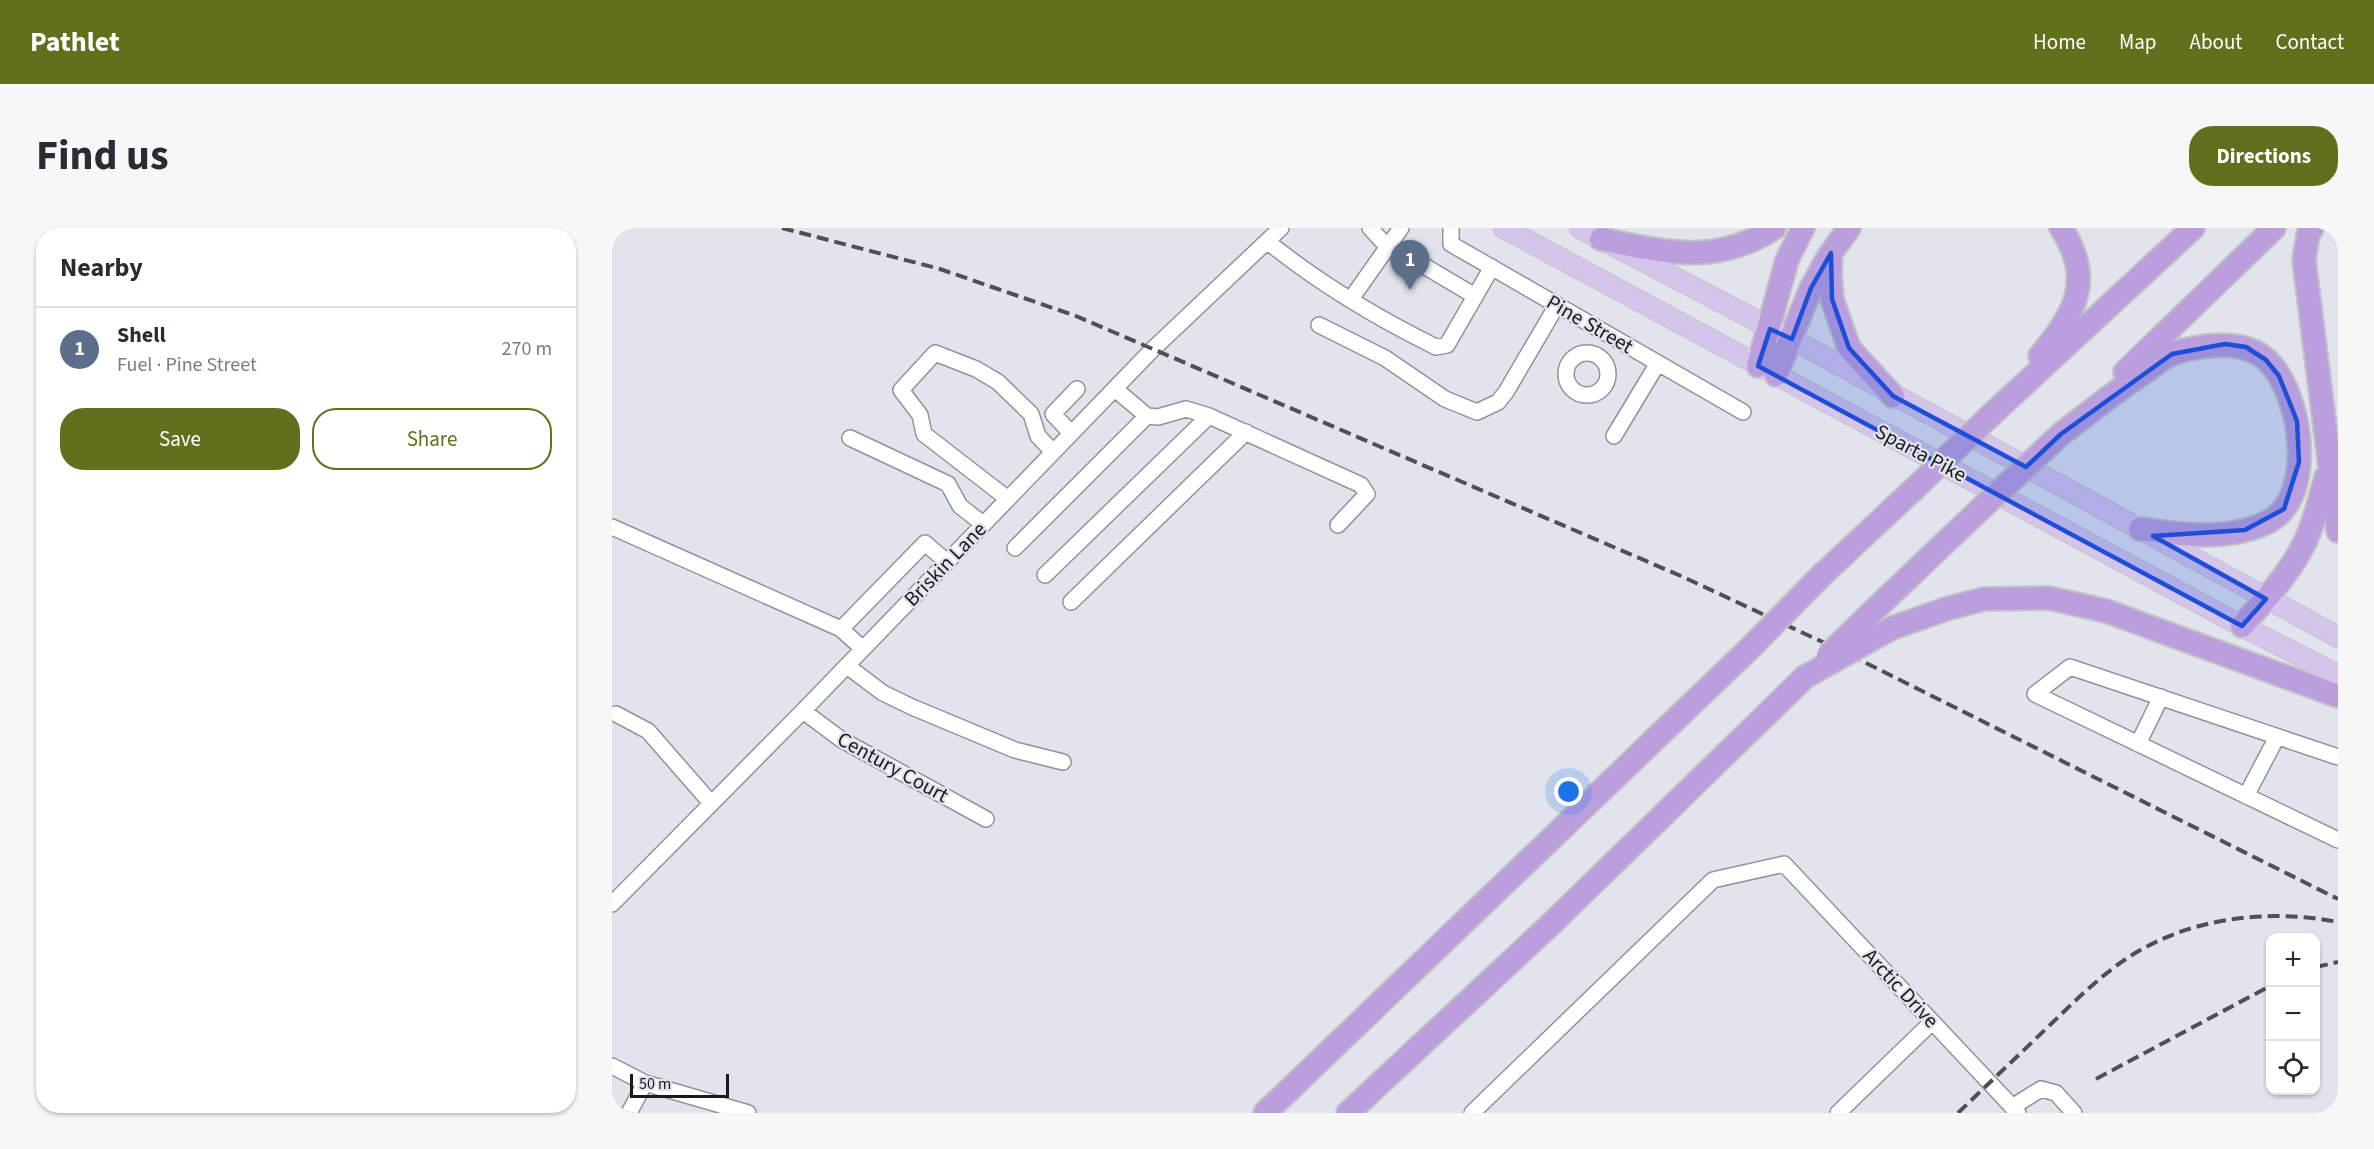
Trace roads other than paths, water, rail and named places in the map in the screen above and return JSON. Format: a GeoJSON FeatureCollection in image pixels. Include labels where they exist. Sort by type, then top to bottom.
{"type":"FeatureCollection","features":[{"type":"Feature","properties":{"kind":"highway"},"geometry":{"type":"LineString","coordinates":[[1601,239],[1671,253],[1697,254],[1721,251],[1747,243],[1774,228]]}},
{"type":"Feature","properties":{"kind":"highway"},"geometry":{"type":"LineString","coordinates":[[1767,370],[1770,329],[1787,260],[1803,228]]}},
{"type":"Feature","properties":{"kind":"highway"},"geometry":{"type":"LineString","coordinates":[[1767,370],[1792,339],[1811,288],[1831,253],[1850,228]]}},
{"type":"Feature","properties":{"kind":"highway"},"geometry":{"type":"LineString","coordinates":[[1992,415],[2052,341],[2068,319],[2077,299],[2076,254],[2061,228]]}},
{"type":"Feature","properties":{"kind":"highway"},"geometry":{"type":"LineString","coordinates":[[1264,1113],[1748,650],[1823,574],[2193,228]]}},
{"type":"Feature","properties":{"kind":"highway"},"geometry":{"type":"LineString","coordinates":[[1348,1113],[1549,926],[1870,614],[2061,434],[2274,228]]}},
{"type":"Feature","properties":{"kind":"highway"},"geometry":{"type":"LineString","coordinates":[[2312,228],[2308,235],[2304,260],[2338,531]]}},
{"type":"Feature","properties":{"kind":"highway"},"geometry":{"type":"LineString","coordinates":[[1831,253],[1832,298],[1849,348],[1893,396]]}},
{"type":"Feature","properties":{"kind":"highway"},"geometry":{"type":"LineString","coordinates":[[2061,434],[2127,383],[2172,354],[2224,344],[2246,347],[2266,360],[2279,376],[2297,421],[2299,462],[2297,477],[2284,509],[2267,522],[2245,530],[2216,535],[2185,535],[2140,529]]}},
{"type":"Feature","properties":{"kind":"highway"},"geometry":{"type":"LineString","coordinates":[[2242,626],[2266,599],[2306,540],[2329,467]]}},
{"type":"Feature","properties":{"kind":"highway"},"geometry":{"type":"LineString","coordinates":[[1805,677],[1892,628],[1949,608],[1984,599],[2049,598],[2106,611],[2338,696]]}},
{"type":"Feature","properties":{"kind":"main road","name":"Sparta Pike"},"geometry":{"type":"LineString","coordinates":[[1504,228],[2242,626],[2338,675]]}},
{"type":"Feature","properties":{"kind":"main road","name":"Sparta Pike"},"geometry":{"type":"LineString","coordinates":[[1580,228],[1792,339],[2338,637]]}},
{"type":"Feature","properties":{"kind":"street","name":"Briskin Lane"},"geometry":{"type":"LineString","coordinates":[[612,904],[710,802],[847,666],[1152,350],[1281,228]]}},
{"type":"Feature","properties":{"kind":"street"},"geometry":{"type":"LineString","coordinates":[[1370,228],[1388,245],[1475,296]]}},
{"type":"Feature","properties":{"kind":"street"},"geometry":{"type":"LineString","coordinates":[[1351,299],[1401,228]]}},
{"type":"Feature","properties":{"kind":"street","name":"Pine Street"},"geometry":{"type":"LineString","coordinates":[[1451,228],[1451,244],[1743,412]]}},
{"type":"Feature","properties":{"kind":"street"},"geometry":{"type":"LineString","coordinates":[[1268,242],[1296,264],[1351,299],[1428,343],[1442,347],[1447,345],[1492,267]]}},
{"type":"Feature","properties":{"kind":"street"},"geometry":{"type":"LineString","coordinates":[[1319,325],[1385,357],[1445,399],[1477,412],[1498,402],[1506,392],[1557,305]]}},
{"type":"Feature","properties":{"kind":"street"},"geometry":{"type":"LineString","coordinates":[[1595,354],[1608,334]]}},
{"type":"Feature","properties":{"kind":"street"},"geometry":{"type":"LineString","coordinates":[[1008,499],[924,434],[920,415],[901,390],[934,353],[976,369],[998,382],[1031,414],[1038,436],[1053,452]]}},
{"type":"Feature","properties":{"kind":"street"},"geometry":{"type":"LineString","coordinates":[[1614,436],[1658,363]]}},
{"type":"Feature","properties":{"kind":"street"},"geometry":{"type":"LineString","coordinates":[[1115,388],[1147,416],[1158,417],[1186,408],[1246,432],[1361,485],[1367,494],[1338,525]]}},
{"type":"Feature","properties":{"kind":"street"},"geometry":{"type":"LineString","coordinates":[[1071,434],[1053,414],[1077,389]]}},
{"type":"Feature","properties":{"kind":"street"},"geometry":{"type":"LineString","coordinates":[[1015,548],[1147,416]]}},
{"type":"Feature","properties":{"kind":"street"},"geometry":{"type":"LineString","coordinates":[[1045,574],[1209,416]]}},
{"type":"Feature","properties":{"kind":"street"},"geometry":{"type":"LineString","coordinates":[[1071,602],[1246,432]]}},
{"type":"Feature","properties":{"kind":"street"},"geometry":{"type":"LineString","coordinates":[[850,438],[948,484],[960,506],[983,525]]}},
{"type":"Feature","properties":{"kind":"street"},"geometry":{"type":"LineString","coordinates":[[612,527],[841,629],[863,649]]}},
{"type":"Feature","properties":{"kind":"street"},"geometry":{"type":"LineString","coordinates":[[841,629],[925,543],[947,562]]}},
{"type":"Feature","properties":{"kind":"street"},"geometry":{"type":"LineString","coordinates":[[847,666],[883,693],[912,707],[1016,750],[1063,762]]}},
{"type":"Feature","properties":{"kind":"street"},"geometry":{"type":"LineString","coordinates":[[2338,757],[2070,667],[2035,694],[2338,840]]}},
{"type":"Feature","properties":{"kind":"street"},"geometry":{"type":"LineString","coordinates":[[2138,744],[2161,697]]}},
{"type":"Feature","properties":{"kind":"street","name":"Century Court"},"geometry":{"type":"LineString","coordinates":[[802,711],[842,740],[986,819]]}},
{"type":"Feature","properties":{"kind":"street"},"geometry":{"type":"LineString","coordinates":[[616,714],[648,731],[710,802]]}},
{"type":"Feature","properties":{"kind":"street"},"geometry":{"type":"LineString","coordinates":[[2246,796],[2277,736]]}},
{"type":"Feature","properties":{"kind":"street","name":"Arctic Drive"},"geometry":{"type":"LineString","coordinates":[[1472,1113],[1713,880],[1784,864],[2015,1110]]}},
{"type":"Feature","properties":{"kind":"street"},"geometry":{"type":"LineString","coordinates":[[1838,1113],[1932,1022]]}},
{"type":"Feature","properties":{"kind":"street"},"geometry":{"type":"LineString","coordinates":[[612,1066],[645,1083],[748,1113]]}},
{"type":"Feature","properties":{"kind":"street"},"geometry":{"type":"LineString","coordinates":[[629,1113],[645,1083]]}},
{"type":"Feature","properties":{"kind":"street"},"geometry":{"type":"LineString","coordinates":[[2015,1110],[2041,1089],[2055,1093],[2074,1113]]}},
{"type":"Feature","properties":{"kind":"railway"},"geometry":{"type":"LineString","coordinates":[[782,228],[940,269],[1076,316],[1681,576],[1844,652],[2338,899]]}},
{"type":"Feature","properties":{"kind":"railway"},"geometry":{"type":"LineString","coordinates":[[1958,1113],[2095,983],[2147,946],[2199,926],[2226,920],[2282,916],[2338,922]]}},
{"type":"Feature","properties":{"kind":"railway"},"geometry":{"type":"LineString","coordinates":[[2320,966],[2338,962]]}},
{"type":"Feature","properties":{"kind":"railway"},"geometry":{"type":"LineString","coordinates":[[2096,1079],[2268,987]]}},
{"type":"Feature","properties":{"kind":"place","name":"Shell"},"geometry":{"type":"Point","coordinates":[1410,290]}}]}
